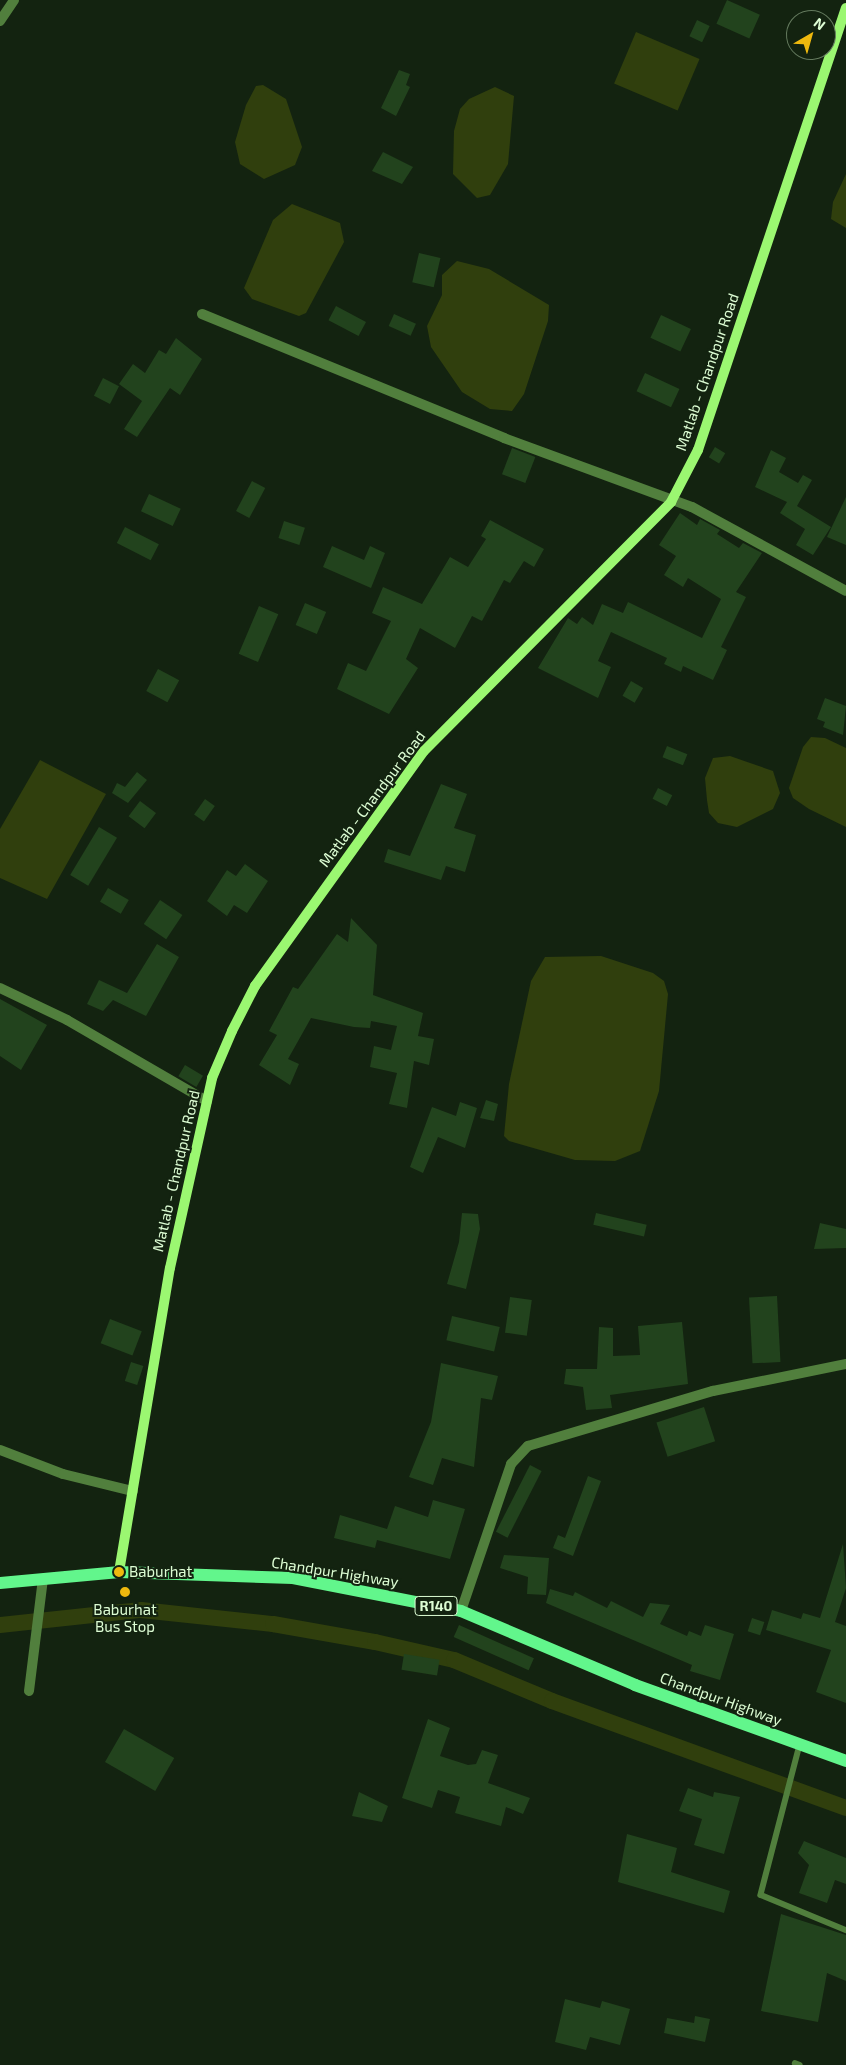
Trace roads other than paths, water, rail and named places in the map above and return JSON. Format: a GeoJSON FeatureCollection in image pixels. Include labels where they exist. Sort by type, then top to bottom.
{"type":"FeatureCollection","features":[{"type":"Feature","properties":{"kind":"main road","name":"Matlab - Chandpur Road"},"geometry":{"type":"LineString","coordinates":[[119,1572],[170,1268],[212,1078],[255,986],[424,750],[671,502],[698,450],[846,8]]}},
{"type":"Feature","properties":{"kind":"main road","name":"Chandpur Highway"},"geometry":{"type":"LineString","coordinates":[[0,1583],[119,1572],[293,1578],[462,1611],[635,1684],[846,1761]]}},
{"type":"Feature","properties":{"kind":"street"},"geometry":{"type":"LineString","coordinates":[[0,21],[14,0]]}},
{"type":"Feature","properties":{"kind":"street"},"geometry":{"type":"LineString","coordinates":[[202,314],[671,502],[692,507],[846,591]]}},
{"type":"Feature","properties":{"kind":"street"},"geometry":{"type":"LineString","coordinates":[[0,988],[67,1020],[207,1101]]}},
{"type":"Feature","properties":{"kind":"street"},"geometry":{"type":"LineString","coordinates":[[462,1611],[510,1464],[528,1446],[713,1391],[846,1364]]}},
{"type":"Feature","properties":{"kind":"street"},"geometry":{"type":"LineString","coordinates":[[0,1450],[63,1474],[133,1491]]}},
{"type":"Feature","properties":{"kind":"street"},"geometry":{"type":"LineString","coordinates":[[29,1691],[43,1579]]}},
{"type":"Feature","properties":{"kind":"lane"},"geometry":{"type":"LineString","coordinates":[[800,1745],[761,1895],[846,1930]]}},
{"type":"Feature","properties":{"kind":"waterway"},"geometry":{"type":"LineString","coordinates":[[0,1625],[141,1610],[273,1624],[375,1642],[454,1660],[552,1701],[846,1808]]}},
{"type":"Feature","properties":{"kind":"place","name":"Baburhat"},"geometry":{"type":"Point","coordinates":[119,1572]}},
{"type":"Feature","properties":{"kind":"place","name":"Baburhat Bus Stop"},"geometry":{"type":"Point","coordinates":[125,1592]}}]}
